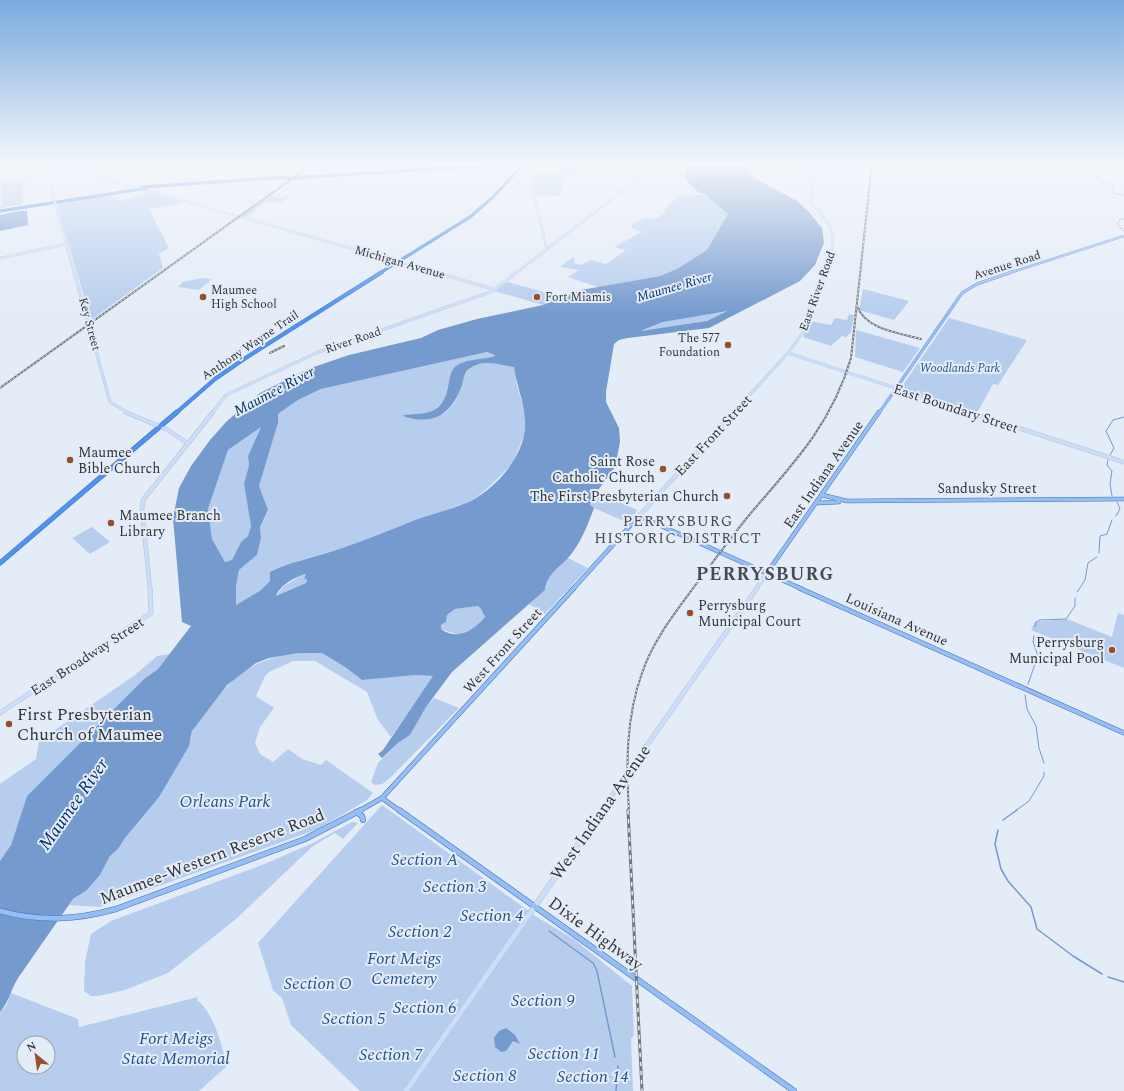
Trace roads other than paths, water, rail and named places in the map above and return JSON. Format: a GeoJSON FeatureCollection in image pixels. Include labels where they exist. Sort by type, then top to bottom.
{"type":"FeatureCollection","features":[{"type":"Feature","properties":{"kind":"highway","name":"Anthony Wayne Trail"},"geometry":{"type":"LineString","coordinates":[[397,262],[471,214]]}},
{"type":"Feature","properties":{"kind":"highway","name":"Anthony Wayne Trail"},"geometry":{"type":"LineString","coordinates":[[0,559],[158,425],[236,364],[471,214]]}},
{"type":"Feature","properties":{"kind":"highway","name":"Anthony Wayne Trail"},"geometry":{"type":"LineString","coordinates":[[0,563],[158,425]]}},
{"type":"Feature","properties":{"kind":"main road","name":"Avenue Road"},"geometry":{"type":"LineString","coordinates":[[896,388],[956,300],[967,289],[1124,236]]}},
{"type":"Feature","properties":{"kind":"main road","name":"East Indiana Avenue"},"geometry":{"type":"LineString","coordinates":[[767,573],[896,388]]}},
{"type":"Feature","properties":{"kind":"main road"},"geometry":{"type":"LineString","coordinates":[[822,495],[834,499],[850,501]]}},
{"type":"Feature","properties":{"kind":"main road","name":"Sandusky Street"},"geometry":{"type":"LineString","coordinates":[[850,501],[1124,499]]}},
{"type":"Feature","properties":{"kind":"main road"},"geometry":{"type":"LineString","coordinates":[[817,503],[850,501]]}},
{"type":"Feature","properties":{"kind":"main road","name":"Louisiana Avenue"},"geometry":{"type":"LineString","coordinates":[[639,516],[1124,733]]}},
{"type":"Feature","properties":{"kind":"main road","name":"West Front Street"},"geometry":{"type":"LineString","coordinates":[[382,798],[639,516]]}},
{"type":"Feature","properties":{"kind":"main road","name":"Maumee-Western Reserve Road"},"geometry":{"type":"LineString","coordinates":[[0,910],[32,919],[70,919],[91,916],[116,909],[305,839],[382,798]]}},
{"type":"Feature","properties":{"kind":"main road","name":"Dixie Highway"},"geometry":{"type":"LineString","coordinates":[[382,798],[794,1091]]}},
{"type":"Feature","properties":{"kind":"main road"},"geometry":{"type":"LineString","coordinates":[[356,812],[362,816],[363,820]]}},
{"type":"Feature","properties":{"kind":"street","name":"Key Street"},"geometry":{"type":"LineString","coordinates":[[58,214],[110,402],[121,410],[158,425],[187,443]]}},
{"type":"Feature","properties":{"kind":"street","name":"Michigan Avenue"},"geometry":{"type":"LineString","coordinates":[[232,214],[496,290]]}},
{"type":"Feature","properties":{"kind":"street"},"geometry":{"type":"LineString","coordinates":[[539,214],[547,250]]}},
{"type":"Feature","properties":{"kind":"street","name":"River Road"},"geometry":{"type":"LineString","coordinates":[[151,610],[142,503],[145,496],[223,397],[232,391],[316,353],[496,290],[593,214]]}},
{"type":"Feature","properties":{"kind":"street","name":"East River Road"},"geometry":{"type":"LineString","coordinates":[[788,353],[804,332],[833,248],[834,235],[831,226],[820,214]]}},
{"type":"Feature","properties":{"kind":"street"},"geometry":{"type":"LineString","coordinates":[[0,258],[67,244]]}},
{"type":"Feature","properties":{"kind":"street","name":"East Boundary Street"},"geometry":{"type":"LineString","coordinates":[[788,353],[1124,462]]}},
{"type":"Feature","properties":{"kind":"street","name":"East Front Street"},"geometry":{"type":"LineString","coordinates":[[639,516],[788,353]]}},
{"type":"Feature","properties":{"kind":"street","name":"West Indiana Avenue"},"geometry":{"type":"LineString","coordinates":[[406,1091],[767,573]]}},
{"type":"Feature","properties":{"kind":"street","name":"East Broadway Street"},"geometry":{"type":"LineString","coordinates":[[0,713],[145,618],[151,610]]}},
{"type":"Feature","properties":{"kind":"water"},"geometry":{"type":"Polygon","coordinates":[[[27,214],[28,225],[0,231],[0,215],[27,214]]]}},
{"type":"Feature","properties":{"kind":"water","name":"Maumee River"},"geometry":{"type":"Polygon","coordinates":[[[728,214],[810,214],[822,228],[824,243],[815,265],[800,281],[709,328],[628,338],[619,340],[614,344],[606,392],[606,402],[619,428],[620,442],[615,467],[593,497],[590,505],[594,508],[580,541],[568,558],[548,580],[545,590],[452,672],[426,707],[410,735],[398,743],[382,758],[378,754],[383,750],[433,676],[416,675],[362,680],[345,667],[322,653],[299,653],[269,658],[256,663],[227,685],[192,731],[189,746],[159,797],[125,838],[118,849],[110,856],[100,875],[87,890],[73,899],[18,978],[6,1004],[0,1012],[0,861],[11,845],[27,796],[144,679],[158,669],[191,626],[182,622],[173,518],[179,488],[191,466],[210,440],[227,421],[260,393],[308,369],[349,355],[421,338],[438,330],[477,319],[543,305],[581,290],[660,276],[677,269],[707,250],[728,214]],[[727,311],[663,322],[641,331],[707,321],[727,311]],[[487,352],[321,389],[298,400],[278,414],[278,423],[259,486],[268,510],[260,527],[261,538],[257,555],[239,570],[236,586],[236,605],[261,590],[270,581],[270,572],[293,563],[355,544],[418,519],[453,508],[482,495],[498,481],[512,464],[524,435],[524,410],[514,367],[487,363],[477,365],[467,371],[458,395],[453,403],[441,415],[434,418],[416,419],[405,417],[403,415],[427,413],[438,408],[445,396],[453,369],[457,365],[467,361],[495,356],[487,352]],[[261,427],[228,450],[208,509],[212,539],[225,562],[232,560],[241,542],[248,536],[251,526],[244,484],[249,465],[248,456],[261,427]],[[306,574],[288,582],[276,596],[306,583],[307,580],[304,578],[306,574]],[[478,606],[455,609],[447,615],[446,622],[441,625],[441,629],[447,633],[464,633],[470,630],[485,617],[478,606]]]}},
{"type":"Feature","properties":{"kind":"water"},"geometry":{"type":"Polygon","coordinates":[[[506,1028],[515,1035],[520,1044],[513,1041],[506,1051],[501,1052],[495,1047],[494,1038],[499,1031],[506,1028]]]}},
{"type":"Feature","properties":{"kind":"waterway"},"geometry":{"type":"LineString","coordinates":[[1124,219],[1121,219],[1117,224],[1124,231]]}},
{"type":"Feature","properties":{"kind":"waterway"},"geometry":{"type":"LineString","coordinates":[[1110,455],[1114,448],[1106,431],[1113,420],[1124,417]]}},
{"type":"Feature","properties":{"kind":"waterway"},"geometry":{"type":"LineString","coordinates":[[1108,460],[1107,465],[1112,471],[1110,484],[1112,496]]}},
{"type":"Feature","properties":{"kind":"waterway"},"geometry":{"type":"LineString","coordinates":[[1116,516],[1120,509],[1117,502]]}},
{"type":"Feature","properties":{"kind":"waterway"},"geometry":{"type":"LineString","coordinates":[[1099,553],[1100,536],[1107,534],[1112,520]]}},
{"type":"Feature","properties":{"kind":"waterway"},"geometry":{"type":"LineString","coordinates":[[1077,592],[1085,580],[1088,563],[1097,557]]}},
{"type":"Feature","properties":{"kind":"waterway"},"geometry":{"type":"LineString","coordinates":[[1035,627],[1036,622],[1040,620],[1066,619],[1075,606],[1075,598]]}},
{"type":"Feature","properties":{"kind":"waterway"},"geometry":{"type":"LineString","coordinates":[[1028,684],[1038,656],[1033,642],[1034,636]]}},
{"type":"Feature","properties":{"kind":"waterway"},"geometry":{"type":"LineString","coordinates":[[1025,695],[1027,709],[1036,726],[1039,748],[1044,763]]}},
{"type":"Feature","properties":{"kind":"waterway"},"geometry":{"type":"LineString","coordinates":[[1015,811],[1029,801],[1044,776],[1044,772]]}},
{"type":"Feature","properties":{"kind":"waterway"},"geometry":{"type":"LineString","coordinates":[[1003,820],[1017,810]]}},
{"type":"Feature","properties":{"kind":"waterway"},"geometry":{"type":"LineString","coordinates":[[998,830],[995,844],[1001,869],[1008,881],[1031,907],[1037,929],[1073,956],[1102,974]]}},
{"type":"Feature","properties":{"kind":"waterway"},"geometry":{"type":"LineString","coordinates":[[549,931],[593,963],[597,971],[615,1057]]}},
{"type":"Feature","properties":{"kind":"waterway"},"geometry":{"type":"LineString","coordinates":[[1108,977],[1124,982]]}},
{"type":"Feature","properties":{"kind":"waterway"},"geometry":{"type":"LineString","coordinates":[[616,1091],[618,1066]]}},
{"type":"Feature","properties":{"kind":"railway"},"geometry":{"type":"LineString","coordinates":[[0,388],[243,214]]}},
{"type":"Feature","properties":{"kind":"railway"},"geometry":{"type":"LineString","coordinates":[[629,811],[628,741],[630,724],[642,673],[653,647],[668,623],[702,576],[742,524],[800,455],[824,420],[843,380],[851,358],[867,214]]}},
{"type":"Feature","properties":{"kind":"railway"},"geometry":{"type":"LineString","coordinates":[[857,306],[861,314],[875,325],[893,332],[921,339]]}},
{"type":"Feature","properties":{"kind":"railway"},"geometry":{"type":"LineString","coordinates":[[270,353],[284,346]]}},
{"type":"Feature","properties":{"kind":"railway"},"geometry":{"type":"LineString","coordinates":[[628,810],[642,1091]]}},
{"type":"Feature","properties":{"kind":"place","name":"Maumee High School"},"geometry":{"type":"Point","coordinates":[203,297]}},
{"type":"Feature","properties":{"kind":"place","name":"Fort Miamis"},"geometry":{"type":"Point","coordinates":[537,297]}},
{"type":"Feature","properties":{"kind":"place","name":"The 577 Foundation"},"geometry":{"type":"Point","coordinates":[728,345]}},
{"type":"Feature","properties":{"kind":"place","name":"Maumee Bible Church"},"geometry":{"type":"Point","coordinates":[70,460]}},
{"type":"Feature","properties":{"kind":"place","name":"Saint Rose Catholic Church"},"geometry":{"type":"Point","coordinates":[663,469]}},
{"type":"Feature","properties":{"kind":"place","name":"The First Presbyterian Church"},"geometry":{"type":"Point","coordinates":[727,496]}},
{"type":"Feature","properties":{"kind":"place","name":"Maumee Branch Library"},"geometry":{"type":"Point","coordinates":[111,523]}},
{"type":"Feature","properties":{"kind":"place","name":"Perrysburg Municipal Court"},"geometry":{"type":"Point","coordinates":[690,613]}},
{"type":"Feature","properties":{"kind":"place","name":"Perrysburg Municipal Pool"},"geometry":{"type":"Point","coordinates":[1112,650]}},
{"type":"Feature","properties":{"kind":"place","name":"First Presbyterian Church of Maumee"},"geometry":{"type":"Point","coordinates":[9,724]}},
{"type":"Feature","properties":{"kind":"district","name":"PERRYSBURG HISTORIC DISTRICT"},"geometry":{"type":"Point","coordinates":[678,530]}},
{"type":"Feature","properties":{"kind":"district","name":"PERRYSBURG"},"geometry":{"type":"Point","coordinates":[765,574]}},
{"type":"Feature","properties":{"kind":"park label","name":"Woodlands Park"},"geometry":{"type":"Point","coordinates":[960,368]}},
{"type":"Feature","properties":{"kind":"park label","name":"Orleans Park"},"geometry":{"type":"Point","coordinates":[225,801]}},
{"type":"Feature","properties":{"kind":"park label","name":"Section A"},"geometry":{"type":"Point","coordinates":[425,859]}},
{"type":"Feature","properties":{"kind":"park label","name":"Section 3"},"geometry":{"type":"Point","coordinates":[455,886]}},
{"type":"Feature","properties":{"kind":"park label","name":"Section 4"},"geometry":{"type":"Point","coordinates":[492,915]}},
{"type":"Feature","properties":{"kind":"park label","name":"Section 2"},"geometry":{"type":"Point","coordinates":[420,931]}},
{"type":"Feature","properties":{"kind":"park label","name":"Fort Meigs Cemetery"},"geometry":{"type":"Point","coordinates":[404,968]}},
{"type":"Feature","properties":{"kind":"park label","name":"Section O"},"geometry":{"type":"Point","coordinates":[318,983]}},
{"type":"Feature","properties":{"kind":"park label","name":"Section 9"},"geometry":{"type":"Point","coordinates":[543,1000]}},
{"type":"Feature","properties":{"kind":"park label","name":"Section 6"},"geometry":{"type":"Point","coordinates":[425,1007]}},
{"type":"Feature","properties":{"kind":"park label","name":"Section 5"},"geometry":{"type":"Point","coordinates":[354,1018]}},
{"type":"Feature","properties":{"kind":"park label","name":"Fort Meigs State Memorial"},"geometry":{"type":"Point","coordinates":[176,1048]}},
{"type":"Feature","properties":{"kind":"park label","name":"Section 11"},"geometry":{"type":"Point","coordinates":[564,1053]}},
{"type":"Feature","properties":{"kind":"park label","name":"Section 7"},"geometry":{"type":"Point","coordinates":[391,1054]}},
{"type":"Feature","properties":{"kind":"park label","name":"Section 8"},"geometry":{"type":"Point","coordinates":[485,1075]}},
{"type":"Feature","properties":{"kind":"park label","name":"Section 14"},"geometry":{"type":"Point","coordinates":[593,1076]}}]}
